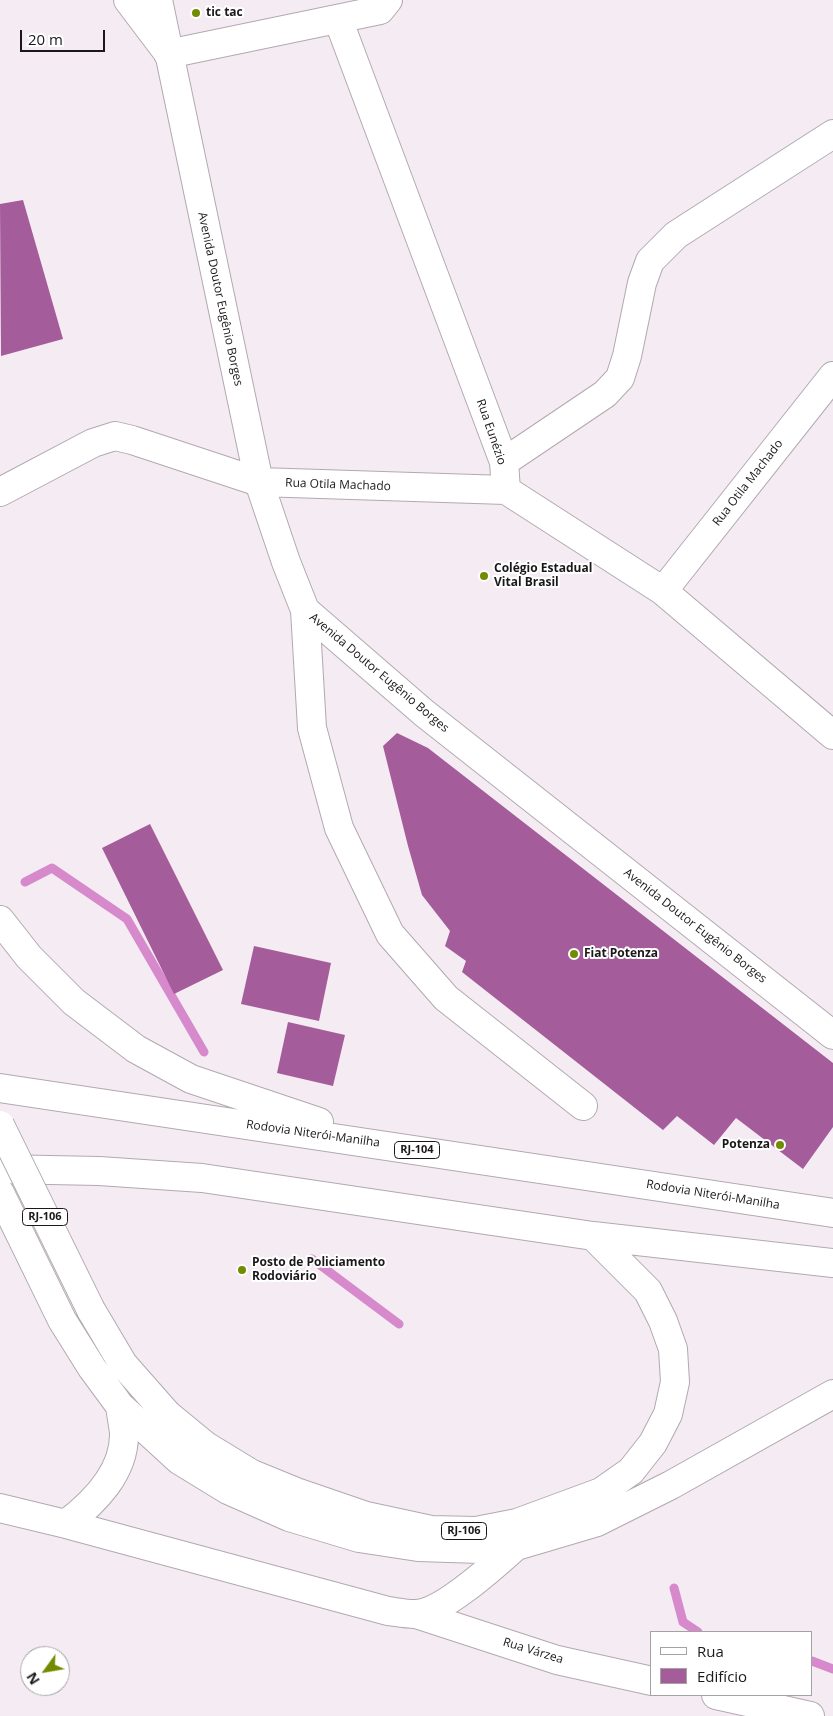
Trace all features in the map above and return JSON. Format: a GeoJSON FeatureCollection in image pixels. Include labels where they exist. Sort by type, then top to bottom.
{"type":"FeatureCollection","features":[{"type":"Feature","properties":{"kind":"main road","name":"Avenida Doutor Eugênio Borges"},"geometry":{"type":"LineString","coordinates":[[128,0],[168,54]]}},
{"type":"Feature","properties":{"kind":"main road","name":"Avenida Doutor Eugênio Borges"},"geometry":{"type":"LineString","coordinates":[[158,0],[259,482],[286,562],[305,610],[424,713],[833,1035]]}},
{"type":"Feature","properties":{"kind":"main road"},"geometry":{"type":"LineString","coordinates":[[168,54],[380,10],[388,0]]}},
{"type":"Feature","properties":{"kind":"main road","name":"Rua Eunézio"},"geometry":{"type":"LineString","coordinates":[[338,19],[504,462],[506,490]]}},
{"type":"Feature","properties":{"kind":"main road"},"geometry":{"type":"LineString","coordinates":[[504,462],[605,394],[620,378],[627,356],[642,283],[650,261],[676,235],[833,134]]}},
{"type":"Feature","properties":{"kind":"main road","name":"Rua Otila Machado"},"geometry":{"type":"LineString","coordinates":[[663,591],[833,376]]}},
{"type":"Feature","properties":{"kind":"main road","name":"Rua Otila Machado"},"geometry":{"type":"LineString","coordinates":[[0,492],[93,443],[115,436],[259,482],[506,490]]}},
{"type":"Feature","properties":{"kind":"main road"},"geometry":{"type":"LineString","coordinates":[[506,490],[663,591],[833,735]]}},
{"type":"Feature","properties":{"kind":"main road"},"geometry":{"type":"LineString","coordinates":[[305,610],[312,728],[339,828],[390,934],[446,998],[583,1106]]}},
{"type":"Feature","properties":{"kind":"main road"},"geometry":{"type":"LineString","coordinates":[[0,920],[29,956],[74,1002],[136,1049],[191,1079],[385,1145]]}},
{"type":"Feature","properties":{"kind":"main road","name":"Rodovia Niterói-Manilha"},"geometry":{"type":"LineString","coordinates":[[0,1088],[833,1213]]}},
{"type":"Feature","properties":{"kind":"main road","name":"RJ-106"},"geometry":{"type":"LineString","coordinates":[[0,1125],[91,1310],[123,1364],[167,1414],[206,1446],[252,1474],[296,1492],[366,1516],[430,1530],[476,1531],[517,1523],[601,1492],[631,1471],[653,1443],[668,1414],[675,1382],[673,1349],[663,1321],[648,1291],[593,1236]]}},
{"type":"Feature","properties":{"kind":"main road"},"geometry":{"type":"LineString","coordinates":[[0,1169],[100,1170],[202,1178],[593,1236],[833,1263]]}},
{"type":"Feature","properties":{"kind":"main road","name":"RJ-106"},"geometry":{"type":"LineString","coordinates":[[0,1193],[62,1320],[92,1368],[120,1406],[179,1460],[228,1490],[289,1518],[359,1538],[418,1547],[480,1549],[516,1546],[597,1522],[671,1485],[833,1394]]}},
{"type":"Feature","properties":{"kind":"main road"},"geometry":{"type":"LineString","coordinates":[[66,1524],[84,1510],[109,1482],[121,1455],[124,1434],[120,1406]]}},
{"type":"Feature","properties":{"kind":"main road"},"geometry":{"type":"LineString","coordinates":[[0,1508],[388,1611],[416,1614],[442,1605],[490,1570],[516,1546]]}},
{"type":"Feature","properties":{"kind":"main road","name":"Rua Várzea"},"geometry":{"type":"LineString","coordinates":[[416,1614],[557,1660],[650,1681]]}},
{"type":"Feature","properties":{"kind":"main road"},"geometry":{"type":"LineString","coordinates":[[720,1696],[810,1716]]}},
{"type":"Feature","properties":{"kind":"building"},"geometry":{"type":"Polygon","coordinates":[[[23,200],[63,339],[1,356],[0,204],[23,200]]]}},
{"type":"Feature","properties":{"kind":"building","name":"Fiat Potenza"},"geometry":{"type":"Polygon","coordinates":[[[397,733],[428,748],[833,1063],[833,1127],[803,1169],[736,1118],[714,1145],[677,1116],[663,1130],[462,972],[466,961],[445,946],[450,931],[422,895],[408,846],[383,746],[397,733]]]}},
{"type":"Feature","properties":{"kind":"building"},"geometry":{"type":"Polygon","coordinates":[[[150,824],[223,970],[174,994],[102,848],[150,824]]]}},
{"type":"Feature","properties":{"kind":"building"},"geometry":{"type":"Polygon","coordinates":[[[254,946],[331,963],[319,1021],[241,1004],[254,946]]]}},
{"type":"Feature","properties":{"kind":"building"},"geometry":{"type":"Polygon","coordinates":[[[288,1022],[345,1035],[333,1086],[277,1073],[288,1022]]]}},
{"type":"Feature","properties":{"kind":"waterway"},"geometry":{"type":"LineString","coordinates":[[25,882],[52,868],[127,919],[204,1052]]}},
{"type":"Feature","properties":{"kind":"waterway"},"geometry":{"type":"LineString","coordinates":[[312,1259],[399,1324]]}},
{"type":"Feature","properties":{"kind":"waterway"},"geometry":{"type":"LineString","coordinates":[[674,1588],[683,1622],[696,1631]]}},
{"type":"Feature","properties":{"kind":"waterway"},"geometry":{"type":"LineString","coordinates":[[813,1661],[833,1669]]}},
{"type":"Feature","properties":{"kind":"place","name":"tic tac"},"geometry":{"type":"Point","coordinates":[196,13]}},
{"type":"Feature","properties":{"kind":"place","name":"Colégio Estadual Vital Brasil"},"geometry":{"type":"Point","coordinates":[484,576]}},
{"type":"Feature","properties":{"kind":"place","name":"Fiat Potenza"},"geometry":{"type":"Point","coordinates":[574,954]}},
{"type":"Feature","properties":{"kind":"place","name":"Potenza"},"geometry":{"type":"Point","coordinates":[780,1145]}},
{"type":"Feature","properties":{"kind":"place","name":"Posto de Policiamento Rodoviário"},"geometry":{"type":"Point","coordinates":[242,1270]}}]}
